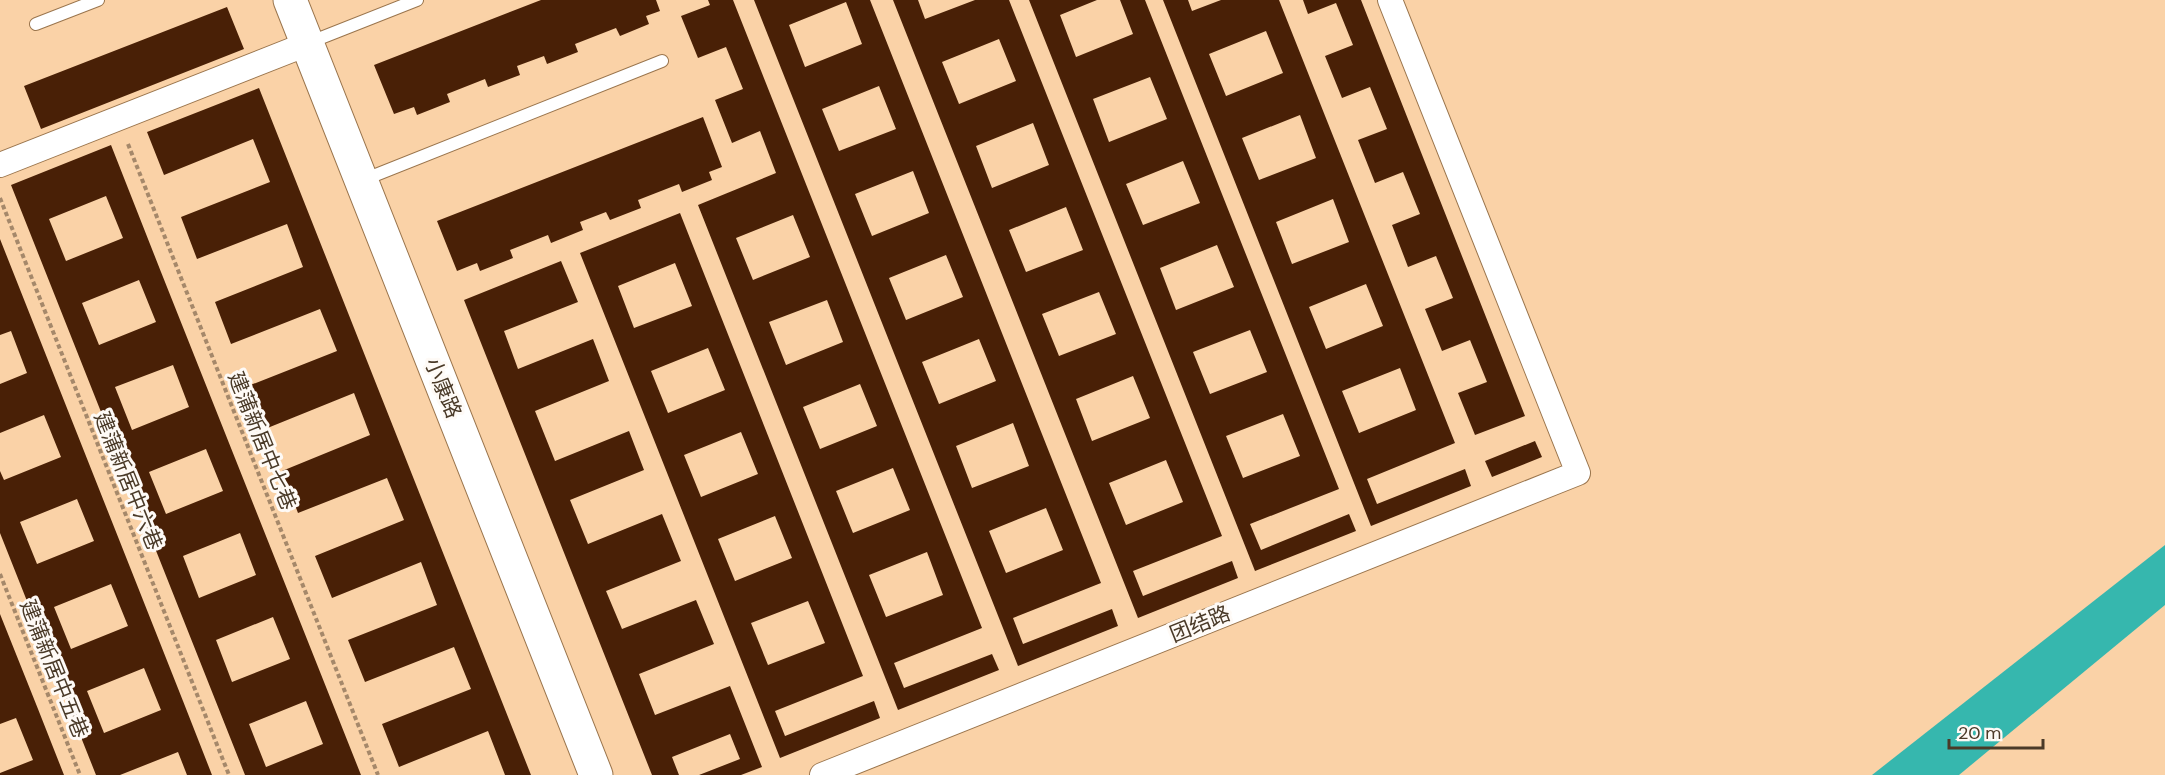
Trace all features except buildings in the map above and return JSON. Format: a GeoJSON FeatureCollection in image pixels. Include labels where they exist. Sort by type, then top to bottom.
{"type":"FeatureCollection","features":[{"type":"Feature","properties":{"kind":"street","name":"小康路"},"geometry":{"type":"LineString","coordinates":[[290,0],[596,775]]}},
{"type":"Feature","properties":{"kind":"street","name":"团结路"},"geometry":{"type":"LineString","coordinates":[[822,775],[1578,473],[1390,0]]}},
{"type":"Feature","properties":{"kind":"street"},"geometry":{"type":"LineString","coordinates":[[0,165],[307,44]]}},
{"type":"Feature","properties":{"kind":"lane"},"geometry":{"type":"LineString","coordinates":[[36,24],[98,0]]}},
{"type":"Feature","properties":{"kind":"lane"},"geometry":{"type":"LineString","coordinates":[[307,44],[417,0]]}},
{"type":"Feature","properties":{"kind":"lane"},"geometry":{"type":"LineString","coordinates":[[361,181],[662,61]]}},
{"type":"Feature","properties":{"kind":"path","name":"建蒲新居中七巷"},"geometry":{"type":"LineString","coordinates":[[118,118],[378,775]]}},
{"type":"Feature","properties":{"kind":"path","name":"建蒲新居中六巷"},"geometry":{"type":"LineString","coordinates":[[0,198],[229,775]]}},
{"type":"Feature","properties":{"kind":"path","name":"建蒲新居中五巷"},"geometry":{"type":"LineString","coordinates":[[0,574],[80,775]]}},
{"type":"Feature","properties":{"kind":"water"},"geometry":{"type":"Polygon","coordinates":[[[2165,545],[2165,605],[1959,775],[1872,775],[2165,545]]]}}]}
